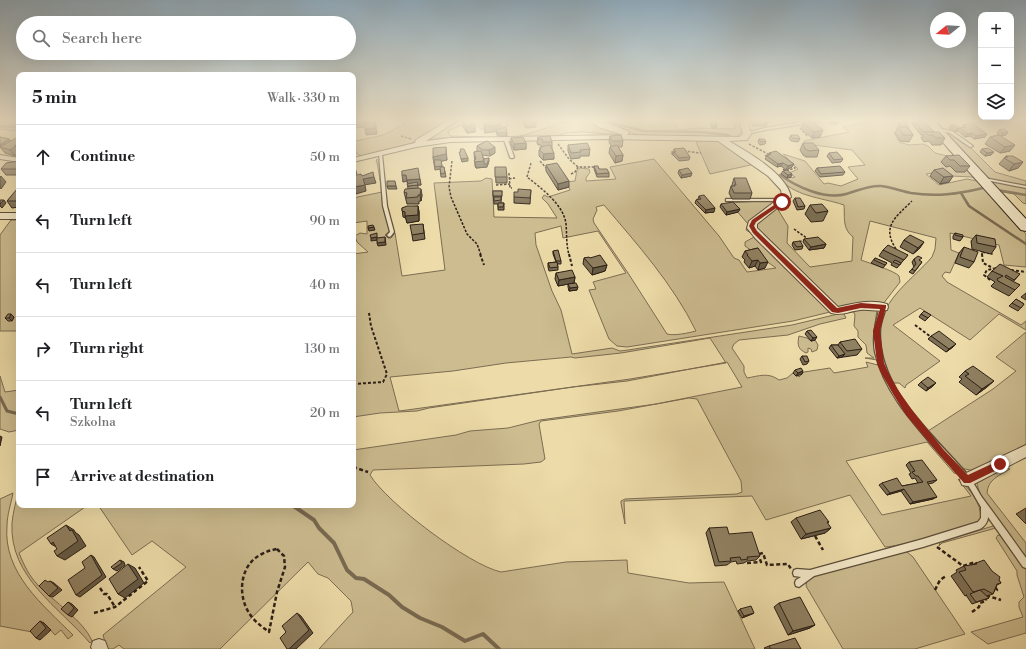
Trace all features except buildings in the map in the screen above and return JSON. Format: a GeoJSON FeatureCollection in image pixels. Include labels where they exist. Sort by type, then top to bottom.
{"type":"FeatureCollection","features":[{"type":"Feature","properties":{"kind":"main road"},"geometry":{"type":"LineString","coordinates":[[956,150],[1026,227]]}},
{"type":"Feature","properties":{"kind":"street"},"geometry":{"type":"LineString","coordinates":[[356,159],[393,150]]}},
{"type":"Feature","properties":{"kind":"street"},"geometry":{"type":"LineString","coordinates":[[737,150],[764,168],[776,178],[787,191],[788,195],[785,200],[752,223],[752,228],[758,236],[835,310],[838,311],[861,306],[883,307]]}},
{"type":"Feature","properties":{"kind":"street"},"geometry":{"type":"LineString","coordinates":[[0,158],[16,160]]}},
{"type":"Feature","properties":{"kind":"street"},"geometry":{"type":"LineString","coordinates":[[0,216],[16,216]]}},
{"type":"Feature","properties":{"kind":"street"},"geometry":{"type":"LineString","coordinates":[[967,480],[1026,451]]}},
{"type":"Feature","properties":{"kind":"lane"},"geometry":{"type":"LineString","coordinates":[[510,150],[512,157]]}},
{"type":"Feature","properties":{"kind":"lane"},"geometry":{"type":"LineString","coordinates":[[380,154],[385,206],[392,232],[389,236]]}},
{"type":"Feature","properties":{"kind":"lane"},"geometry":{"type":"LineString","coordinates":[[981,178],[1026,187]]}},
{"type":"Feature","properties":{"kind":"lane"},"geometry":{"type":"LineString","coordinates":[[728,200],[785,200]]}},
{"type":"Feature","properties":{"kind":"lane"},"geometry":{"type":"LineString","coordinates":[[883,307],[876,331],[880,363],[888,379],[902,402],[917,422],[967,480],[1026,564]]}},
{"type":"Feature","properties":{"kind":"lane"},"geometry":{"type":"LineString","coordinates":[[980,525],[985,519],[986,514],[982,503]]}},
{"type":"Feature","properties":{"kind":"lane"},"geometry":{"type":"LineString","coordinates":[[795,573],[812,573],[928,542],[980,525],[993,523],[1001,529]]}},
{"type":"Feature","properties":{"kind":"lane"},"geometry":{"type":"LineString","coordinates":[[799,583],[812,573]]}},
{"type":"Feature","properties":{"kind":"path"},"geometry":{"type":"LineString","coordinates":[[562,150],[568,159],[578,167],[595,168]]}},
{"type":"Feature","properties":{"kind":"path"},"geometry":{"type":"LineString","coordinates":[[761,150],[768,154]]}},
{"type":"Feature","properties":{"kind":"path"},"geometry":{"type":"LineString","coordinates":[[673,155],[672,152],[684,151],[701,153]]}},
{"type":"Feature","properties":{"kind":"path"},"geometry":{"type":"LineString","coordinates":[[765,156],[772,153]]}},
{"type":"Feature","properties":{"kind":"path"},"geometry":{"type":"LineString","coordinates":[[540,160],[548,170]]}},
{"type":"Feature","properties":{"kind":"path"},"geometry":{"type":"LineString","coordinates":[[452,161],[449,187],[451,197],[467,234],[477,244],[484,265]]}},
{"type":"Feature","properties":{"kind":"path"},"geometry":{"type":"LineString","coordinates":[[531,162],[528,177],[550,196],[563,215],[566,223],[566,243],[572,266]]}},
{"type":"Feature","properties":{"kind":"path"},"geometry":{"type":"LineString","coordinates":[[783,169],[786,171],[795,168],[790,163]]}},
{"type":"Feature","properties":{"kind":"path"},"geometry":{"type":"LineString","coordinates":[[571,174],[575,172],[578,167]]}},
{"type":"Feature","properties":{"kind":"path"},"geometry":{"type":"LineString","coordinates":[[509,173],[510,188],[512,188]]}},
{"type":"Feature","properties":{"kind":"path"},"geometry":{"type":"LineString","coordinates":[[509,179],[515,178]]}},
{"type":"Feature","properties":{"kind":"path"},"geometry":{"type":"LineString","coordinates":[[496,185],[510,184]]}},
{"type":"Feature","properties":{"kind":"path"},"geometry":{"type":"LineString","coordinates":[[899,250],[894,248],[889,227],[898,214],[912,201]]}},
{"type":"Feature","properties":{"kind":"path"},"geometry":{"type":"LineString","coordinates":[[794,229],[808,239],[795,243]]}},
{"type":"Feature","properties":{"kind":"path"},"geometry":{"type":"LineString","coordinates":[[990,248],[992,254],[982,252],[983,263],[992,268],[1004,269]]}},
{"type":"Feature","properties":{"kind":"path"},"geometry":{"type":"LineString","coordinates":[[990,280],[984,275],[987,270],[992,268]]}},
{"type":"Feature","properties":{"kind":"path"},"geometry":{"type":"LineString","coordinates":[[1010,270],[1026,272]]}},
{"type":"Feature","properties":{"kind":"path"},"geometry":{"type":"LineString","coordinates":[[356,384],[383,382],[386,379],[387,374],[371,326],[369,314]]}},
{"type":"Feature","properties":{"kind":"path"},"geometry":{"type":"LineString","coordinates":[[915,325],[931,337]]}},
{"type":"Feature","properties":{"kind":"path"},"geometry":{"type":"LineString","coordinates":[[356,468],[368,472]]}},
{"type":"Feature","properties":{"kind":"path"},"geometry":{"type":"LineString","coordinates":[[815,536],[823,550]]}},
{"type":"Feature","properties":{"kind":"path"},"geometry":{"type":"LineString","coordinates":[[747,563],[761,562],[756,547]]}},
{"type":"Feature","properties":{"kind":"path"},"geometry":{"type":"LineString","coordinates":[[938,548],[963,566],[975,562],[980,568]]}},
{"type":"Feature","properties":{"kind":"path"},"geometry":{"type":"LineString","coordinates":[[276,549],[282,552],[285,558],[285,569],[277,591],[275,611],[269,632],[259,627],[249,615],[244,605],[242,580],[245,570],[252,560],[260,554],[276,549]]}},
{"type":"Feature","properties":{"kind":"path"},"geometry":{"type":"LineString","coordinates":[[758,554],[763,554],[767,565],[788,564],[795,573]]}},
{"type":"Feature","properties":{"kind":"path"},"geometry":{"type":"LineString","coordinates":[[94,614],[115,607],[148,581],[139,567]]}},
{"type":"Feature","properties":{"kind":"path"},"geometry":{"type":"LineString","coordinates":[[935,590],[940,580],[946,576]]}},
{"type":"Feature","properties":{"kind":"path"},"geometry":{"type":"LineString","coordinates":[[972,612],[979,607],[980,603],[986,601],[986,597],[991,592],[997,590],[992,584]]}},
{"type":"Feature","properties":{"kind":"path"},"geometry":{"type":"LineString","coordinates":[[100,588],[104,594],[107,594],[115,607]]}},
{"type":"Feature","properties":{"kind":"path"},"geometry":{"type":"LineString","coordinates":[[988,596],[1002,600]]}},
{"type":"Feature","properties":{"kind":"shaded area"},"geometry":{"type":"Polygon","coordinates":[[[356,150],[384,150],[362,156],[357,154],[356,150]]]}},
{"type":"Feature","properties":{"kind":"shaded area"},"geometry":{"type":"Polygon","coordinates":[[[700,150],[734,150],[755,164],[710,174],[700,150]]]}},
{"type":"Feature","properties":{"kind":"shaded area"},"geometry":{"type":"Polygon","coordinates":[[[852,150],[932,150],[935,153],[956,158],[950,150],[1026,234],[1026,267],[1004,265],[999,245],[950,233],[951,250],[959,253],[950,273],[945,272],[942,276],[947,282],[1021,325],[1026,321],[1026,330],[999,314],[970,340],[920,308],[893,325],[940,361],[906,385],[905,388],[899,383],[893,383],[886,369],[882,355],[880,333],[882,318],[886,308],[900,290],[932,257],[935,249],[936,238],[870,221],[861,260],[897,274],[900,282],[883,304],[836,309],[757,232],[757,221],[777,208],[788,226],[787,243],[810,267],[852,261],[853,237],[847,230],[844,218],[844,205],[799,192],[784,183],[777,176],[781,174],[787,178],[795,177],[789,173],[798,169],[783,154],[805,161],[824,184],[828,183],[841,186],[858,179],[848,167],[865,165],[852,150]],[[938,172],[926,174],[939,185],[967,179],[977,181],[972,177],[951,176],[938,172]]]}},
{"type":"Feature","properties":{"kind":"shaded area"},"geometry":{"type":"Polygon","coordinates":[[[961,150],[973,150],[995,172],[1026,181],[1026,204],[1014,194],[998,191],[961,150]]]}},
{"type":"Feature","properties":{"kind":"shaded area"},"geometry":{"type":"Polygon","coordinates":[[[377,159],[379,161],[381,185],[377,162],[377,159]]]}},
{"type":"Feature","properties":{"kind":"shaded area"},"geometry":{"type":"Polygon","coordinates":[[[654,159],[719,236],[734,258],[739,260],[747,272],[776,268],[745,246],[745,242],[756,236],[830,312],[793,321],[627,347],[617,346],[609,339],[589,290],[596,289],[593,282],[626,273],[598,231],[563,238],[561,226],[535,233],[536,245],[552,291],[561,310],[572,354],[612,348],[620,351],[628,350],[792,325],[859,309],[877,310],[874,330],[877,360],[865,358],[874,358],[867,353],[866,345],[858,337],[858,331],[854,326],[855,315],[853,311],[844,314],[846,318],[820,324],[788,335],[739,340],[732,348],[744,366],[744,372],[747,378],[767,375],[779,380],[787,378],[793,373],[799,377],[804,372],[830,368],[834,373],[868,367],[866,362],[878,365],[905,408],[957,474],[954,473],[927,442],[846,461],[882,515],[971,496],[958,479],[974,496],[981,513],[981,519],[975,523],[951,532],[885,547],[850,495],[766,520],[752,496],[624,501],[625,524],[621,501],[625,499],[737,494],[742,492],[741,481],[697,399],[689,398],[618,411],[541,421],[539,424],[545,459],[541,462],[373,470],[370,475],[379,487],[393,501],[410,516],[450,546],[469,558],[501,572],[566,562],[627,560],[628,573],[689,583],[724,582],[755,649],[319,649],[353,612],[351,601],[328,578],[318,574],[308,562],[220,649],[124,649],[119,645],[113,649],[107,649],[103,635],[186,567],[152,541],[132,555],[100,508],[356,508],[356,450],[456,435],[470,431],[508,428],[540,420],[656,404],[742,387],[710,338],[621,353],[506,363],[453,371],[390,377],[399,411],[630,379],[691,369],[627,381],[573,387],[417,411],[380,413],[356,417],[356,254],[368,252],[357,242],[356,235],[360,233],[367,234],[367,221],[356,223],[356,197],[381,192],[390,229],[385,235],[388,238],[391,238],[395,233],[402,276],[445,270],[434,183],[481,181],[486,178],[492,179],[494,217],[557,218],[542,198],[544,195],[548,197],[570,190],[567,182],[575,181],[577,170],[580,168],[589,169],[590,172],[586,178],[586,181],[616,179],[610,167],[654,159]],[[604,205],[596,207],[597,210],[593,219],[594,223],[667,334],[670,335],[696,331],[677,297],[642,250],[604,205]]]}},
{"type":"Feature","properties":{"kind":"shaded area"},"geometry":{"type":"Polygon","coordinates":[[[759,201],[778,202],[753,219],[751,233],[746,230],[748,224],[730,203],[759,201]]]}},
{"type":"Feature","properties":{"kind":"shaded area"},"geometry":{"type":"Polygon","coordinates":[[[11,220],[16,220],[16,331],[0,331],[0,235],[11,220]]]}},
{"type":"Feature","properties":{"kind":"shaded area"},"geometry":{"type":"Polygon","coordinates":[[[1026,332],[1026,445],[975,471],[958,466],[928,431],[993,389],[1016,371],[996,357],[1026,332]]]}},
{"type":"Feature","properties":{"kind":"shaded area"},"geometry":{"type":"Polygon","coordinates":[[[799,336],[807,338],[811,341],[815,340],[818,345],[817,350],[812,352],[811,349],[808,348],[808,352],[806,353],[801,350],[798,344],[799,336]]]}},
{"type":"Feature","properties":{"kind":"shaded area"},"geometry":{"type":"Polygon","coordinates":[[[0,376],[5,392],[16,390],[16,431],[9,432],[0,429],[0,376]]]}},
{"type":"Feature","properties":{"kind":"shaded area"},"geometry":{"type":"Polygon","coordinates":[[[1005,467],[1010,469],[998,476],[989,484],[987,493],[1026,543],[1026,557],[989,508],[978,489],[977,481],[1005,467]]]}},
{"type":"Feature","properties":{"kind":"shaded area"},"geometry":{"type":"Polygon","coordinates":[[[13,493],[7,526],[7,543],[11,559],[27,587],[49,612],[73,635],[68,639],[61,630],[55,635],[43,622],[32,632],[0,626],[0,499],[13,493]]]}},
{"type":"Feature","properties":{"kind":"shaded area"},"geometry":{"type":"Polygon","coordinates":[[[16,503],[16,508],[84,508],[19,553],[27,570],[35,582],[82,626],[92,641],[90,643],[38,590],[27,575],[13,542],[12,523],[16,503]]]}},
{"type":"Feature","properties":{"kind":"shaded area"},"geometry":{"type":"Polygon","coordinates":[[[993,526],[996,528],[942,543],[939,546],[940,542],[993,526]]]}},
{"type":"Feature","properties":{"kind":"shaded area"},"geometry":{"type":"Polygon","coordinates":[[[998,535],[1003,536],[1026,570],[1026,633],[988,644],[971,632],[1023,617],[1019,607],[1019,602],[1024,597],[1017,571],[996,538],[998,535]]]}},
{"type":"Feature","properties":{"kind":"shaded area"},"geometry":{"type":"Polygon","coordinates":[[[903,551],[907,552],[913,557],[965,634],[915,649],[843,649],[806,586],[807,580],[812,576],[903,551]]]}},
{"type":"Feature","properties":{"kind":"waterway"},"geometry":{"type":"LineString","coordinates":[[780,175],[803,188],[820,194],[829,195],[846,194],[868,187],[877,186],[929,195],[965,192],[983,188]]}},
{"type":"Feature","properties":{"kind":"waterway"},"geometry":{"type":"LineString","coordinates":[[997,190],[1026,195]]}},
{"type":"Feature","properties":{"kind":"waterway"},"geometry":{"type":"LineString","coordinates":[[961,193],[969,206],[1026,244]]}},
{"type":"Feature","properties":{"kind":"waterway"},"geometry":{"type":"LineString","coordinates":[[0,397],[7,411],[16,413]]}},
{"type":"Feature","properties":{"kind":"waterway"},"geometry":{"type":"LineString","coordinates":[[296,508],[314,520],[319,528],[334,543],[347,570],[356,578],[364,579],[389,595],[402,607],[420,618],[442,627],[465,641],[483,634],[499,649]]}},
{"type":"Feature","properties":{"kind":"route"},"geometry":{"type":"LineString","coordinates":[[782,202],[752,223],[751,226],[758,236],[835,310],[838,311],[852,307],[870,305],[883,307],[876,331],[880,363],[895,392],[920,427],[967,480],[1000,464]]}}]}
